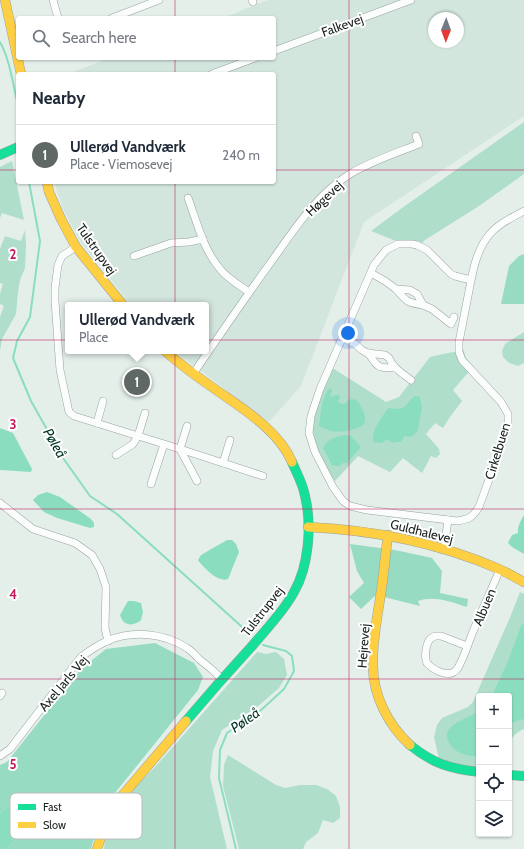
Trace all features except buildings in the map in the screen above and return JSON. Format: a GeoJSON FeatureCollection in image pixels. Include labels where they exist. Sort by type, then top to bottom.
{"type":"FeatureCollection","features":[{"type":"Feature","properties":{"kind":"street"},"geometry":{"type":"LineString","coordinates":[[5,0],[16,51]]}},
{"type":"Feature","properties":{"kind":"street"},"geometry":{"type":"LineString","coordinates":[[53,0],[57,16]]}},
{"type":"Feature","properties":{"kind":"street"},"geometry":{"type":"LineString","coordinates":[[117,16],[159,0]]}},
{"type":"Feature","properties":{"kind":"street","name":"Falkevej"},"geometry":{"type":"LineString","coordinates":[[276,50],[411,0]]}},
{"type":"Feature","properties":{"kind":"street"},"geometry":{"type":"LineString","coordinates":[[18,60],[21,72]]}},
{"type":"Feature","properties":{"kind":"street"},"geometry":{"type":"LineString","coordinates":[[217,72],[250,60]]}},
{"type":"Feature","properties":{"kind":"street","name":"Høgevej"},"geometry":{"type":"LineString","coordinates":[[209,351],[301,220],[330,189],[349,175],[370,163],[419,144],[416,136]]}},
{"type":"Feature","properties":{"kind":"street"},"geometry":{"type":"LineString","coordinates":[[0,155],[16,148]]}},
{"type":"Feature","properties":{"kind":"street","name":"Tulstrupvej"},"geometry":{"type":"LineString","coordinates":[[47,184],[49,192],[61,219],[76,246],[121,302]]}},
{"type":"Feature","properties":{"kind":"street"},"geometry":{"type":"LineString","coordinates":[[188,198],[210,256],[220,270],[233,282],[249,292]]}},
{"type":"Feature","properties":{"kind":"street","name":"Cirkelbuen"},"geometry":{"type":"LineString","coordinates":[[471,280],[451,274],[427,250],[412,244],[398,244],[386,250],[374,265],[320,389],[311,416],[310,433],[315,452],[333,488],[343,501],[350,506],[368,510],[457,521],[467,519],[474,515],[479,507],[508,424],[508,414],[505,407],[466,366],[460,356],[459,342],[477,255],[492,232],[506,221],[524,211]]}},
{"type":"Feature","properties":{"kind":"street"},"geometry":{"type":"LineString","coordinates":[[134,256],[171,243],[190,242],[203,239]]}},
{"type":"Feature","properties":{"kind":"street"},"geometry":{"type":"LineString","coordinates":[[76,246],[62,256],[58,265],[54,304],[60,370],[69,412],[74,416],[263,476]]}},
{"type":"Feature","properties":{"kind":"street"},"geometry":{"type":"LineString","coordinates":[[371,273],[396,289],[404,299],[410,303],[423,305],[432,309],[450,324],[454,317]]}},
{"type":"Feature","properties":{"kind":"street"},"geometry":{"type":"LineString","coordinates":[[396,289],[410,290],[417,294],[423,305]]}},
{"type":"Feature","properties":{"kind":"street"},"geometry":{"type":"LineString","coordinates":[[343,338],[368,353],[385,355],[389,358],[390,363],[395,368],[411,380]]}},
{"type":"Feature","properties":{"kind":"street"},"geometry":{"type":"LineString","coordinates":[[368,353],[377,365],[382,368],[395,368]]}},
{"type":"Feature","properties":{"kind":"street","name":"Tulstrupvej"},"geometry":{"type":"LineString","coordinates":[[125,793],[285,606],[295,591],[306,555],[308,527],[306,497],[287,452],[279,441],[262,424],[193,374],[169,354]]}},
{"type":"Feature","properties":{"kind":"street","name":"Høgevej"},"geometry":{"type":"LineString","coordinates":[[193,374],[207,354]]}},
{"type":"Feature","properties":{"kind":"street"},"geometry":{"type":"LineString","coordinates":[[97,423],[103,401]]}},
{"type":"Feature","properties":{"kind":"street"},"geometry":{"type":"LineString","coordinates":[[116,455],[133,444],[138,436],[145,413]]}},
{"type":"Feature","properties":{"kind":"street"},"geometry":{"type":"LineString","coordinates":[[186,426],[180,449],[197,481]]}},
{"type":"Feature","properties":{"kind":"street"},"geometry":{"type":"LineString","coordinates":[[223,463],[230,440]]}},
{"type":"Feature","properties":{"kind":"street"},"geometry":{"type":"LineString","coordinates":[[151,484],[164,444]]}},
{"type":"Feature","properties":{"kind":"street"},"geometry":{"type":"LineString","coordinates":[[0,503],[33,529],[76,543],[92,555],[100,569],[106,587],[105,628],[108,641]]}},
{"type":"Feature","properties":{"kind":"street"},"geometry":{"type":"LineString","coordinates":[[444,548],[448,520]]}},
{"type":"Feature","properties":{"kind":"street","name":"Guldhalevej"},"geometry":{"type":"LineString","coordinates":[[308,527],[328,527],[371,532],[417,541],[444,548],[500,569],[524,582]]}},
{"type":"Feature","properties":{"kind":"street","name":"Hejrevej"},"geometry":{"type":"LineString","coordinates":[[388,535],[373,654],[373,674],[378,695],[385,713],[393,727],[402,738],[418,751],[448,767],[476,772]]}},
{"type":"Feature","properties":{"kind":"street","name":"Albuen"},"geometry":{"type":"LineString","coordinates":[[468,646],[441,636],[435,636],[429,640],[425,655],[427,662],[434,669],[447,674],[458,669],[468,646],[500,569]]}},
{"type":"Feature","properties":{"kind":"street","name":"Axel Jarls Vej"},"geometry":{"type":"LineString","coordinates":[[0,756],[10,749],[81,657],[108,641],[125,636],[140,634],[158,636],[171,640],[188,648],[222,679]]}},
{"type":"Feature","properties":{"kind":"street"},"geometry":{"type":"LineString","coordinates":[[512,775],[524,776]]}},
{"type":"Feature","properties":{"kind":"street","name":"Tulstrupvej"},"geometry":{"type":"LineString","coordinates":[[97,849],[100,839]]}},
{"type":"Feature","properties":{"kind":"shaded area"},"geometry":{"type":"Polygon","coordinates":[[[268,0],[524,0],[524,116],[364,222],[301,386],[269,422],[178,354],[209,354],[209,302],[129,302],[80,241],[63,209],[55,184],[276,184],[276,72],[73,72],[104,60],[276,60],[276,16],[228,16],[268,0]]]}},
{"type":"Feature","properties":{"kind":"shaded area"},"geometry":{"type":"Polygon","coordinates":[[[524,122],[524,174],[479,206],[425,240],[416,249],[371,231],[402,208],[524,122]]]}},
{"type":"Feature","properties":{"kind":"shaded area"},"geometry":{"type":"Polygon","coordinates":[[[12,161],[24,220],[2,213],[0,218],[0,167],[12,161]]]}},
{"type":"Feature","properties":{"kind":"shaded area"},"geometry":{"type":"Polygon","coordinates":[[[25,230],[25,268],[20,280],[16,314],[2,339],[0,351],[0,317],[4,306],[0,304],[0,294],[3,284],[0,283],[0,249],[5,236],[21,241],[25,230]]]}},
{"type":"Feature","properties":{"kind":"shaded area"},"geometry":{"type":"Polygon","coordinates":[[[524,254],[524,304],[501,304],[509,266],[519,256],[524,254]]]}},
{"type":"Feature","properties":{"kind":"shaded area"},"geometry":{"type":"Polygon","coordinates":[[[524,332],[524,363],[518,366],[509,363],[503,357],[502,351],[505,344],[524,332]]]}},
{"type":"Feature","properties":{"kind":"shaded area"},"geometry":{"type":"Polygon","coordinates":[[[464,350],[465,356],[473,367],[453,390],[462,401],[443,428],[435,423],[426,434],[439,449],[440,454],[436,458],[431,456],[422,473],[403,458],[390,472],[358,456],[335,481],[317,453],[312,423],[331,367],[386,402],[399,397],[430,357],[464,350]]]}},
{"type":"Feature","properties":{"kind":"shaded area"},"geometry":{"type":"Polygon","coordinates":[[[330,388],[332,390],[330,397],[339,395],[339,403],[344,404],[348,400],[352,399],[357,402],[362,408],[364,414],[364,424],[353,429],[339,432],[326,430],[319,426],[323,401],[330,388]]]}},
{"type":"Feature","properties":{"kind":"shaded area"},"geometry":{"type":"Polygon","coordinates":[[[415,396],[420,397],[422,407],[418,430],[416,433],[411,437],[405,436],[401,442],[392,443],[386,440],[382,443],[374,442],[373,436],[376,427],[388,408],[402,408],[415,396]]]}},
{"type":"Feature","properties":{"kind":"shaded area"},"geometry":{"type":"Polygon","coordinates":[[[0,428],[13,433],[32,469],[31,472],[0,470],[0,428]]]}},
{"type":"Feature","properties":{"kind":"shaded area"},"geometry":{"type":"Polygon","coordinates":[[[346,435],[351,436],[360,448],[347,463],[343,463],[339,466],[332,465],[323,448],[333,438],[346,435]]]}},
{"type":"Feature","properties":{"kind":"shaded area"},"geometry":{"type":"Polygon","coordinates":[[[47,492],[60,497],[91,519],[94,523],[94,527],[90,528],[57,518],[44,512],[33,500],[38,495],[47,492]]]}},
{"type":"Feature","properties":{"kind":"shaded area"},"geometry":{"type":"Polygon","coordinates":[[[524,515],[524,554],[508,543],[512,535],[518,533],[519,526],[524,515]]]}},
{"type":"Feature","properties":{"kind":"shaded area"},"geometry":{"type":"Polygon","coordinates":[[[227,540],[232,540],[236,544],[239,552],[228,579],[224,580],[212,574],[198,560],[201,555],[227,540]]]}},
{"type":"Feature","properties":{"kind":"shaded area"},"geometry":{"type":"Polygon","coordinates":[[[350,544],[395,550],[432,558],[442,571],[440,593],[468,599],[467,607],[437,599],[424,599],[418,601],[420,606],[376,595],[361,609],[349,597],[364,583],[357,571],[350,544]]]}},
{"type":"Feature","properties":{"kind":"shaded area"},"geometry":{"type":"Polygon","coordinates":[[[520,592],[524,594],[524,729],[519,731],[512,739],[512,693],[477,693],[520,592]]]}},
{"type":"Feature","properties":{"kind":"shaded area"},"geometry":{"type":"Polygon","coordinates":[[[128,601],[141,603],[143,612],[141,620],[135,624],[125,623],[120,615],[128,601]]]}},
{"type":"Feature","properties":{"kind":"shaded area"},"geometry":{"type":"Polygon","coordinates":[[[524,622],[524,719],[512,723],[512,693],[493,693],[508,661],[521,626],[524,622]]]}},
{"type":"Feature","properties":{"kind":"shaded area"},"geometry":{"type":"Polygon","coordinates":[[[155,643],[194,663],[203,677],[198,690],[115,793],[10,793],[10,805],[0,813],[0,765],[7,762],[81,669],[106,649],[155,643]]]}},
{"type":"Feature","properties":{"kind":"shaded area"},"geometry":{"type":"Polygon","coordinates":[[[257,652],[266,654],[276,652],[284,659],[287,675],[279,688],[257,707],[222,730],[213,751],[210,777],[227,849],[104,849],[105,839],[142,839],[142,793],[130,793],[257,652]]]}},
{"type":"Feature","properties":{"kind":"shaded area"},"geometry":{"type":"Polygon","coordinates":[[[476,695],[476,768],[455,766],[439,759],[434,737],[437,725],[442,718],[468,707],[473,702],[476,695]]]}},
{"type":"Feature","properties":{"kind":"shaded area"},"geometry":{"type":"Polygon","coordinates":[[[476,712],[476,757],[460,753],[450,744],[447,734],[448,731],[453,725],[476,712]]]}},
{"type":"Feature","properties":{"kind":"shaded area"},"geometry":{"type":"Polygon","coordinates":[[[228,755],[276,785],[285,788],[300,785],[316,785],[327,789],[336,796],[340,807],[340,818],[333,823],[323,820],[318,833],[306,842],[303,849],[239,849],[223,786],[224,765],[228,755]]]}},
{"type":"Feature","properties":{"kind":"shaded area"},"geometry":{"type":"Polygon","coordinates":[[[10,805],[10,839],[13,839],[13,842],[6,849],[0,849],[0,813],[10,805]]]}},
{"type":"Feature","properties":{"kind":"shaded area"},"geometry":{"type":"Polygon","coordinates":[[[13,839],[94,839],[91,849],[6,849],[13,842],[13,839]]]}},
{"type":"Feature","properties":{"kind":"waterway","name":"Pøleå"},"geometry":{"type":"LineString","coordinates":[[0,42],[9,65],[16,96]]}},
{"type":"Feature","properties":{"kind":"waterway","name":"Pøleå"},"geometry":{"type":"LineString","coordinates":[[29,184],[40,241],[30,317],[17,341],[13,358],[31,401],[63,458],[90,496],[117,514],[251,635]]}},
{"type":"Feature","properties":{"kind":"waterway","name":"Pøleå"},"geometry":{"type":"LineString","coordinates":[[236,849],[219,778],[220,750],[227,733],[260,711],[284,689],[294,671],[292,656],[286,651],[263,645]]}},
{"type":"Feature","properties":{"kind":"traffic: fast"},"geometry":{"type":"LineString","coordinates":[[0,155],[16,148]]}},
{"type":"Feature","properties":{"kind":"traffic: fast"},"geometry":{"type":"LineString","coordinates":[[186,721],[275,619],[290,599],[299,582],[306,558],[309,532],[304,492],[292,462]]}},
{"type":"Feature","properties":{"kind":"traffic: fast"},"geometry":{"type":"LineString","coordinates":[[410,745],[434,761],[450,767],[476,772]]}},
{"type":"Feature","properties":{"kind":"traffic: fast"},"geometry":{"type":"LineString","coordinates":[[512,775],[524,776]]}},
{"type":"Feature","properties":{"kind":"traffic: slow"},"geometry":{"type":"LineString","coordinates":[[5,0],[16,51]]}},
{"type":"Feature","properties":{"kind":"traffic: slow"},"geometry":{"type":"LineString","coordinates":[[18,60],[21,72]]}},
{"type":"Feature","properties":{"kind":"traffic: slow"},"geometry":{"type":"LineString","coordinates":[[47,184],[49,192],[61,219],[76,247],[121,302]]}},
{"type":"Feature","properties":{"kind":"traffic: slow"},"geometry":{"type":"LineString","coordinates":[[168,354],[268,429],[278,439],[292,462]]}},
{"type":"Feature","properties":{"kind":"traffic: slow"},"geometry":{"type":"LineString","coordinates":[[308,527],[357,531],[406,539],[430,545],[476,560],[524,582]]}},
{"type":"Feature","properties":{"kind":"traffic: slow"},"geometry":{"type":"LineString","coordinates":[[388,535],[374,643],[374,677],[383,709],[395,728],[410,745]]}},
{"type":"Feature","properties":{"kind":"traffic: slow"},"geometry":{"type":"LineString","coordinates":[[125,793],[186,721]]}},
{"type":"Feature","properties":{"kind":"traffic: slow"},"geometry":{"type":"LineString","coordinates":[[97,849],[100,839]]}},
{"type":"Feature","properties":{"kind":"place","name":"Ullerød Vandværk"},"geometry":{"type":"Point","coordinates":[137,382]}}]}
